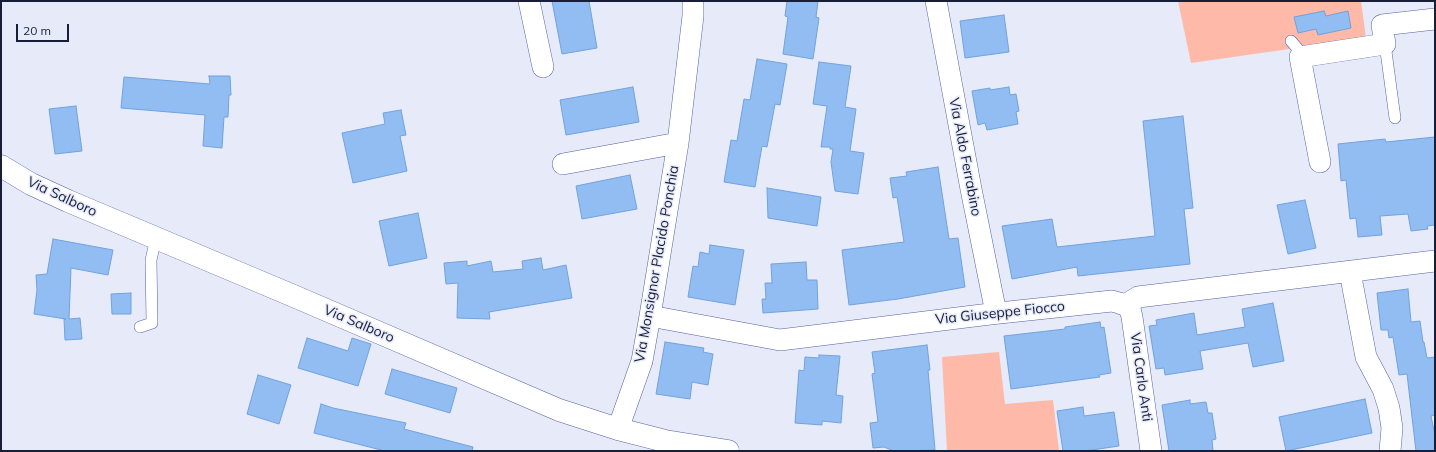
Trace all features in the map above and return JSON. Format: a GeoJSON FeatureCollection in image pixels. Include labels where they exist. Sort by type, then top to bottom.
{"type":"FeatureCollection","features":[{"type":"Feature","properties":{"kind":"street"},"geometry":{"type":"LineString","coordinates":[[529,1],[544,67]]}},
{"type":"Feature","properties":{"kind":"street","name":"Via Monsignor Placido Ponchia"},"geometry":{"type":"LineString","coordinates":[[618,429],[642,361],[650,316],[678,143],[693,16],[693,1]]}},
{"type":"Feature","properties":{"kind":"street","name":"Via Aldo Ferrabino"},"geometry":{"type":"LineString","coordinates":[[936,1],[996,313]]}},
{"type":"Feature","properties":{"kind":"street"},"geometry":{"type":"LineString","coordinates":[[1320,162],[1295,49],[1384,44],[1382,25],[1435,19]]}},
{"type":"Feature","properties":{"kind":"street","name":"Via Monsignor Placido Ponchia"},"geometry":{"type":"LineString","coordinates":[[563,164],[678,143]]}},
{"type":"Feature","properties":{"kind":"street","name":"Via Salboro"},"geometry":{"type":"LineString","coordinates":[[1,166],[31,184],[559,410],[665,442],[728,451]]}},
{"type":"Feature","properties":{"kind":"street"},"geometry":{"type":"LineString","coordinates":[[1125,305],[1138,297],[1435,262]]}},
{"type":"Feature","properties":{"kind":"street"},"geometry":{"type":"LineString","coordinates":[[1350,272],[1366,357],[1383,388],[1389,408],[1392,428],[1390,451]]}},
{"type":"Feature","properties":{"kind":"street","name":"Via Giuseppe Fiocco"},"geometry":{"type":"LineString","coordinates":[[650,316],[780,340],[996,313],[1112,301],[1125,305]]}},
{"type":"Feature","properties":{"kind":"street","name":"Via Carlo Anti"},"geometry":{"type":"LineString","coordinates":[[1125,305],[1130,309],[1132,317],[1151,451]]}},
{"type":"Feature","properties":{"kind":"lane"},"geometry":{"type":"LineString","coordinates":[[1384,44],[1395,118]]}},
{"type":"Feature","properties":{"kind":"lane"},"geometry":{"type":"LineString","coordinates":[[140,327],[152,323],[151,260],[156,238]]}},
{"type":"Feature","properties":{"kind":"shaded area"},"geometry":{"type":"Polygon","coordinates":[[[1178,1],[1361,1],[1366,38],[1191,63],[1178,1]]]}},
{"type":"Feature","properties":{"kind":"shaded area"},"geometry":{"type":"Polygon","coordinates":[[[999,352],[1005,404],[1053,400],[1059,451],[947,451],[942,357],[999,352]]]}},
{"type":"Feature","properties":{"kind":"building"},"geometry":{"type":"Polygon","coordinates":[[[552,1],[589,1],[597,48],[562,54],[552,1]]]}},
{"type":"Feature","properties":{"kind":"building"},"geometry":{"type":"Polygon","coordinates":[[[787,1],[818,1],[816,17],[819,18],[813,59],[783,54],[788,17],[785,16],[787,1]]]}},
{"type":"Feature","properties":{"kind":"building"},"geometry":{"type":"Polygon","coordinates":[[[1324,11],[1326,16],[1348,11],[1351,28],[1318,35],[1316,29],[1298,33],[1294,17],[1324,11]]]}},
{"type":"Feature","properties":{"kind":"building"},"geometry":{"type":"Polygon","coordinates":[[[1004,15],[1009,52],[965,58],[960,21],[1004,15]]]}},
{"type":"Feature","properties":{"kind":"building"},"geometry":{"type":"Polygon","coordinates":[[[757,59],[787,64],[780,105],[775,104],[767,147],[762,146],[755,187],[724,182],[731,140],[737,141],[744,99],[750,100],[757,59]]]}},
{"type":"Feature","properties":{"kind":"building"},"geometry":{"type":"Polygon","coordinates":[[[819,62],[851,66],[845,107],[856,109],[850,151],[864,153],[858,194],[835,191],[831,162],[833,149],[830,149],[830,147],[821,147],[827,106],[813,104],[819,62]]]}},
{"type":"Feature","properties":{"kind":"building"},"geometry":{"type":"Polygon","coordinates":[[[209,76],[230,76],[231,95],[229,95],[228,117],[224,117],[222,148],[203,146],[205,115],[121,108],[124,77],[210,84],[209,76]]]}},
{"type":"Feature","properties":{"kind":"building"},"geometry":{"type":"Polygon","coordinates":[[[633,87],[639,122],[566,135],[560,100],[633,87]]]}},
{"type":"Feature","properties":{"kind":"building"},"geometry":{"type":"Polygon","coordinates":[[[1009,87],[1010,95],[1016,94],[1019,111],[1016,112],[1018,124],[987,130],[985,123],[978,125],[972,91],[1009,87]]]}},
{"type":"Feature","properties":{"kind":"building"},"geometry":{"type":"Polygon","coordinates":[[[76,106],[82,151],[55,154],[49,109],[76,106]]]}},
{"type":"Feature","properties":{"kind":"building"},"geometry":{"type":"Polygon","coordinates":[[[401,110],[406,135],[400,136],[407,171],[353,183],[342,133],[385,124],[383,113],[401,110]]]}},
{"type":"Feature","properties":{"kind":"building"},"geometry":{"type":"Polygon","coordinates":[[[1183,116],[1193,208],[1184,209],[1190,264],[1078,276],[1077,267],[1012,279],[1002,226],[1052,219],[1057,247],[1155,236],[1143,121],[1183,116]]]}},
{"type":"Feature","properties":{"kind":"building"},"geometry":{"type":"Polygon","coordinates":[[[1435,137],[1435,225],[1427,226],[1428,229],[1411,231],[1408,214],[1380,216],[1382,235],[1358,237],[1356,218],[1350,219],[1346,180],[1341,181],[1338,144],[1385,139],[1386,142],[1435,137]]]}},
{"type":"Feature","properties":{"kind":"building"},"geometry":{"type":"Polygon","coordinates":[[[938,167],[949,239],[958,238],[965,287],[898,299],[849,305],[842,250],[904,242],[897,197],[893,198],[890,178],[907,176],[906,172],[938,167]]]}},
{"type":"Feature","properties":{"kind":"building"},"geometry":{"type":"Polygon","coordinates":[[[630,175],[637,209],[582,219],[576,186],[630,175]]]}},
{"type":"Feature","properties":{"kind":"building"},"geometry":{"type":"Polygon","coordinates":[[[767,188],[821,197],[817,226],[768,218],[767,188]]]}},
{"type":"Feature","properties":{"kind":"building"},"geometry":{"type":"Polygon","coordinates":[[[1305,200],[1316,248],[1288,254],[1277,205],[1305,200]]]}},
{"type":"Feature","properties":{"kind":"building"},"geometry":{"type":"Polygon","coordinates":[[[418,213],[427,258],[389,266],[379,221],[418,213]]]}},
{"type":"Feature","properties":{"kind":"building"},"geometry":{"type":"Polygon","coordinates":[[[53,239],[113,250],[108,275],[71,268],[69,319],[80,318],[82,339],[65,340],[64,319],[66,319],[34,314],[37,290],[36,275],[47,274],[53,239]]]}},
{"type":"Feature","properties":{"kind":"building"},"geometry":{"type":"Polygon","coordinates":[[[710,245],[744,250],[735,305],[688,297],[693,266],[698,267],[700,252],[709,254],[710,245]]]}},
{"type":"Feature","properties":{"kind":"building"},"geometry":{"type":"Polygon","coordinates":[[[541,258],[543,270],[566,265],[572,298],[489,312],[490,319],[457,318],[458,283],[446,284],[444,263],[467,261],[467,266],[491,261],[493,272],[523,269],[522,261],[541,258]]]}},
{"type":"Feature","properties":{"kind":"building"},"geometry":{"type":"Polygon","coordinates":[[[806,262],[807,280],[817,280],[818,309],[763,313],[762,299],[766,299],[765,283],[772,283],[771,264],[806,262]]]}},
{"type":"Feature","properties":{"kind":"building"},"geometry":{"type":"Polygon","coordinates":[[[1408,289],[1411,322],[1420,321],[1427,358],[1435,357],[1435,415],[1431,416],[1435,435],[1435,451],[1416,451],[1407,374],[1399,375],[1393,337],[1389,338],[1388,330],[1381,330],[1377,293],[1408,289]]]}},
{"type":"Feature","properties":{"kind":"building"},"geometry":{"type":"Polygon","coordinates":[[[131,293],[131,314],[112,314],[111,294],[131,293]]]}},
{"type":"Feature","properties":{"kind":"building"},"geometry":{"type":"Polygon","coordinates":[[[1273,303],[1284,361],[1253,367],[1248,343],[1200,351],[1203,369],[1165,375],[1164,368],[1156,369],[1149,326],[1157,325],[1156,320],[1194,313],[1197,335],[1245,327],[1242,309],[1273,303]]]}},
{"type":"Feature","properties":{"kind":"building"},"geometry":{"type":"Polygon","coordinates":[[[1100,322],[1101,328],[1104,327],[1111,373],[1099,375],[1100,377],[1011,389],[1004,336],[1065,329],[1065,327],[1100,322]]]}},
{"type":"Feature","properties":{"kind":"building"},"geometry":{"type":"Polygon","coordinates":[[[307,338],[348,351],[352,338],[371,344],[358,386],[298,368],[307,338]]]}},
{"type":"Feature","properties":{"kind":"building"},"geometry":{"type":"Polygon","coordinates":[[[665,342],[704,348],[703,352],[713,354],[708,385],[692,382],[690,399],[656,394],[665,342]]]}},
{"type":"Feature","properties":{"kind":"building"},"geometry":{"type":"Polygon","coordinates":[[[927,345],[935,450],[894,451],[884,447],[873,448],[870,423],[878,422],[872,374],[875,373],[872,352],[927,345]]]}},
{"type":"Feature","properties":{"kind":"building"},"geometry":{"type":"Polygon","coordinates":[[[819,355],[840,356],[836,395],[843,396],[841,423],[822,421],[822,425],[795,423],[799,370],[804,371],[805,357],[819,358],[819,355]]]}},
{"type":"Feature","properties":{"kind":"building"},"geometry":{"type":"Polygon","coordinates":[[[392,369],[457,388],[450,413],[385,394],[392,369]]]}},
{"type":"Feature","properties":{"kind":"building"},"geometry":{"type":"Polygon","coordinates":[[[258,375],[291,385],[279,424],[247,414],[258,375]]]}},
{"type":"Feature","properties":{"kind":"building"},"geometry":{"type":"Polygon","coordinates":[[[1365,399],[1372,433],[1286,451],[1279,417],[1365,399]]]}},
{"type":"Feature","properties":{"kind":"building"},"geometry":{"type":"Polygon","coordinates":[[[1190,400],[1190,404],[1206,402],[1208,413],[1212,413],[1216,439],[1212,440],[1213,451],[1169,451],[1162,405],[1190,400]]]}},
{"type":"Feature","properties":{"kind":"building"},"geometry":{"type":"Polygon","coordinates":[[[321,404],[333,408],[406,423],[404,429],[473,447],[472,451],[385,451],[314,433],[321,404]]]}},
{"type":"Feature","properties":{"kind":"building"},"geometry":{"type":"Polygon","coordinates":[[[1083,407],[1084,416],[1114,412],[1119,446],[1085,451],[1063,451],[1057,411],[1083,407]]]}}]}
